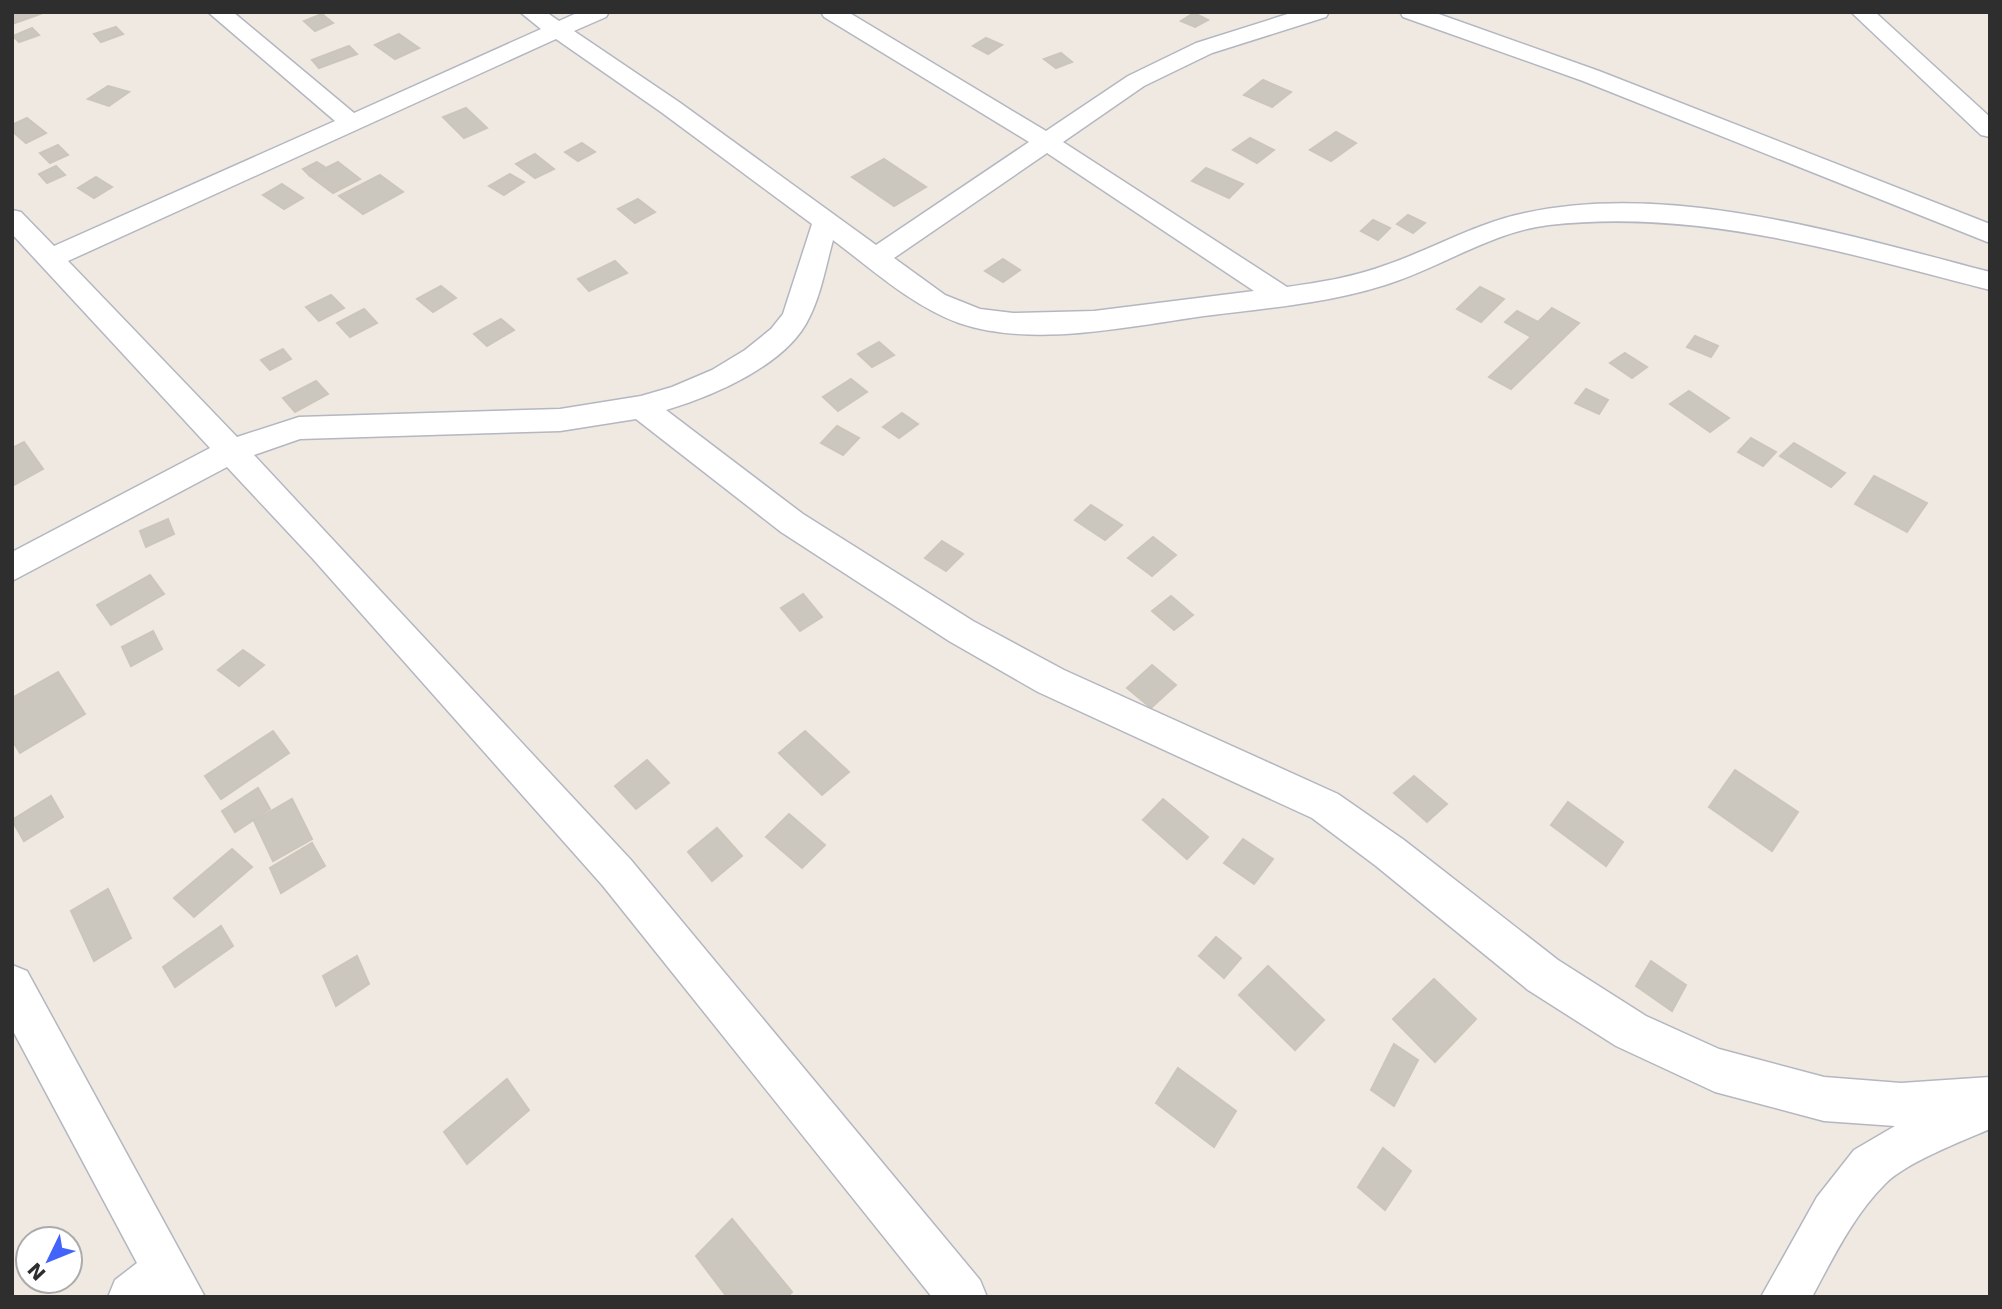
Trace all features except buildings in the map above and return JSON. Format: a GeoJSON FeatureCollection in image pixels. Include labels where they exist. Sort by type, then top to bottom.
{"type":"FeatureCollection","features":[{"type":"Feature","properties":{"kind":"street"},"geometry":{"type":"LineString","coordinates":[[219,12],[352,122]]}},
{"type":"Feature","properties":{"kind":"street"},"geometry":{"type":"LineString","coordinates":[[531,12],[935,302],[984,320],[1040,323],[1125,318],[1283,297],[1376,278],[1486,231],[1545,217],[1617,212],[1682,216],[1744,225],[1849,246],[1990,281]]}},
{"type":"Feature","properties":{"kind":"street"},"geometry":{"type":"LineString","coordinates":[[50,259],[598,12]]}},
{"type":"Feature","properties":{"kind":"street"},"geometry":{"type":"LineString","coordinates":[[832,12],[1045,141],[1283,297]]}},
{"type":"Feature","properties":{"kind":"street"},"geometry":{"type":"LineString","coordinates":[[876,258],[1112,95],[1204,48],[1318,12]]}},
{"type":"Feature","properties":{"kind":"street"},"geometry":{"type":"LineString","coordinates":[[1411,12],[1591,76],[1990,234]]}},
{"type":"Feature","properties":{"kind":"street"},"geometry":{"type":"LineString","coordinates":[[1861,12],[1990,130]]}},
{"type":"Feature","properties":{"kind":"street"},"geometry":{"type":"LineString","coordinates":[[12,218],[326,550],[617,873],[963,1297]]}},
{"type":"Feature","properties":{"kind":"street"},"geometry":{"type":"LineString","coordinates":[[12,568],[232,450],[299,429],[440,422],[561,421],[641,407],[682,395],[722,377],[755,357],[781,336],[796,317],[825,221]]}},
{"type":"Feature","properties":{"kind":"street"},"geometry":{"type":"LineString","coordinates":[[641,407],[792,523],[961,631],[1051,681],[1325,806],[1390,853],[1543,975],[1631,1031],[1715,1070],[1824,1099],[1901,1105],[1990,1099]]}},
{"type":"Feature","properties":{"kind":"street"},"geometry":{"type":"LineString","coordinates":[[12,986],[160,1288]]}},
{"type":"Feature","properties":{"kind":"street"},"geometry":{"type":"LineString","coordinates":[[1785,1297],[1833,1213],[1870,1166],[1923,1135],[1990,1107]]}}]}
